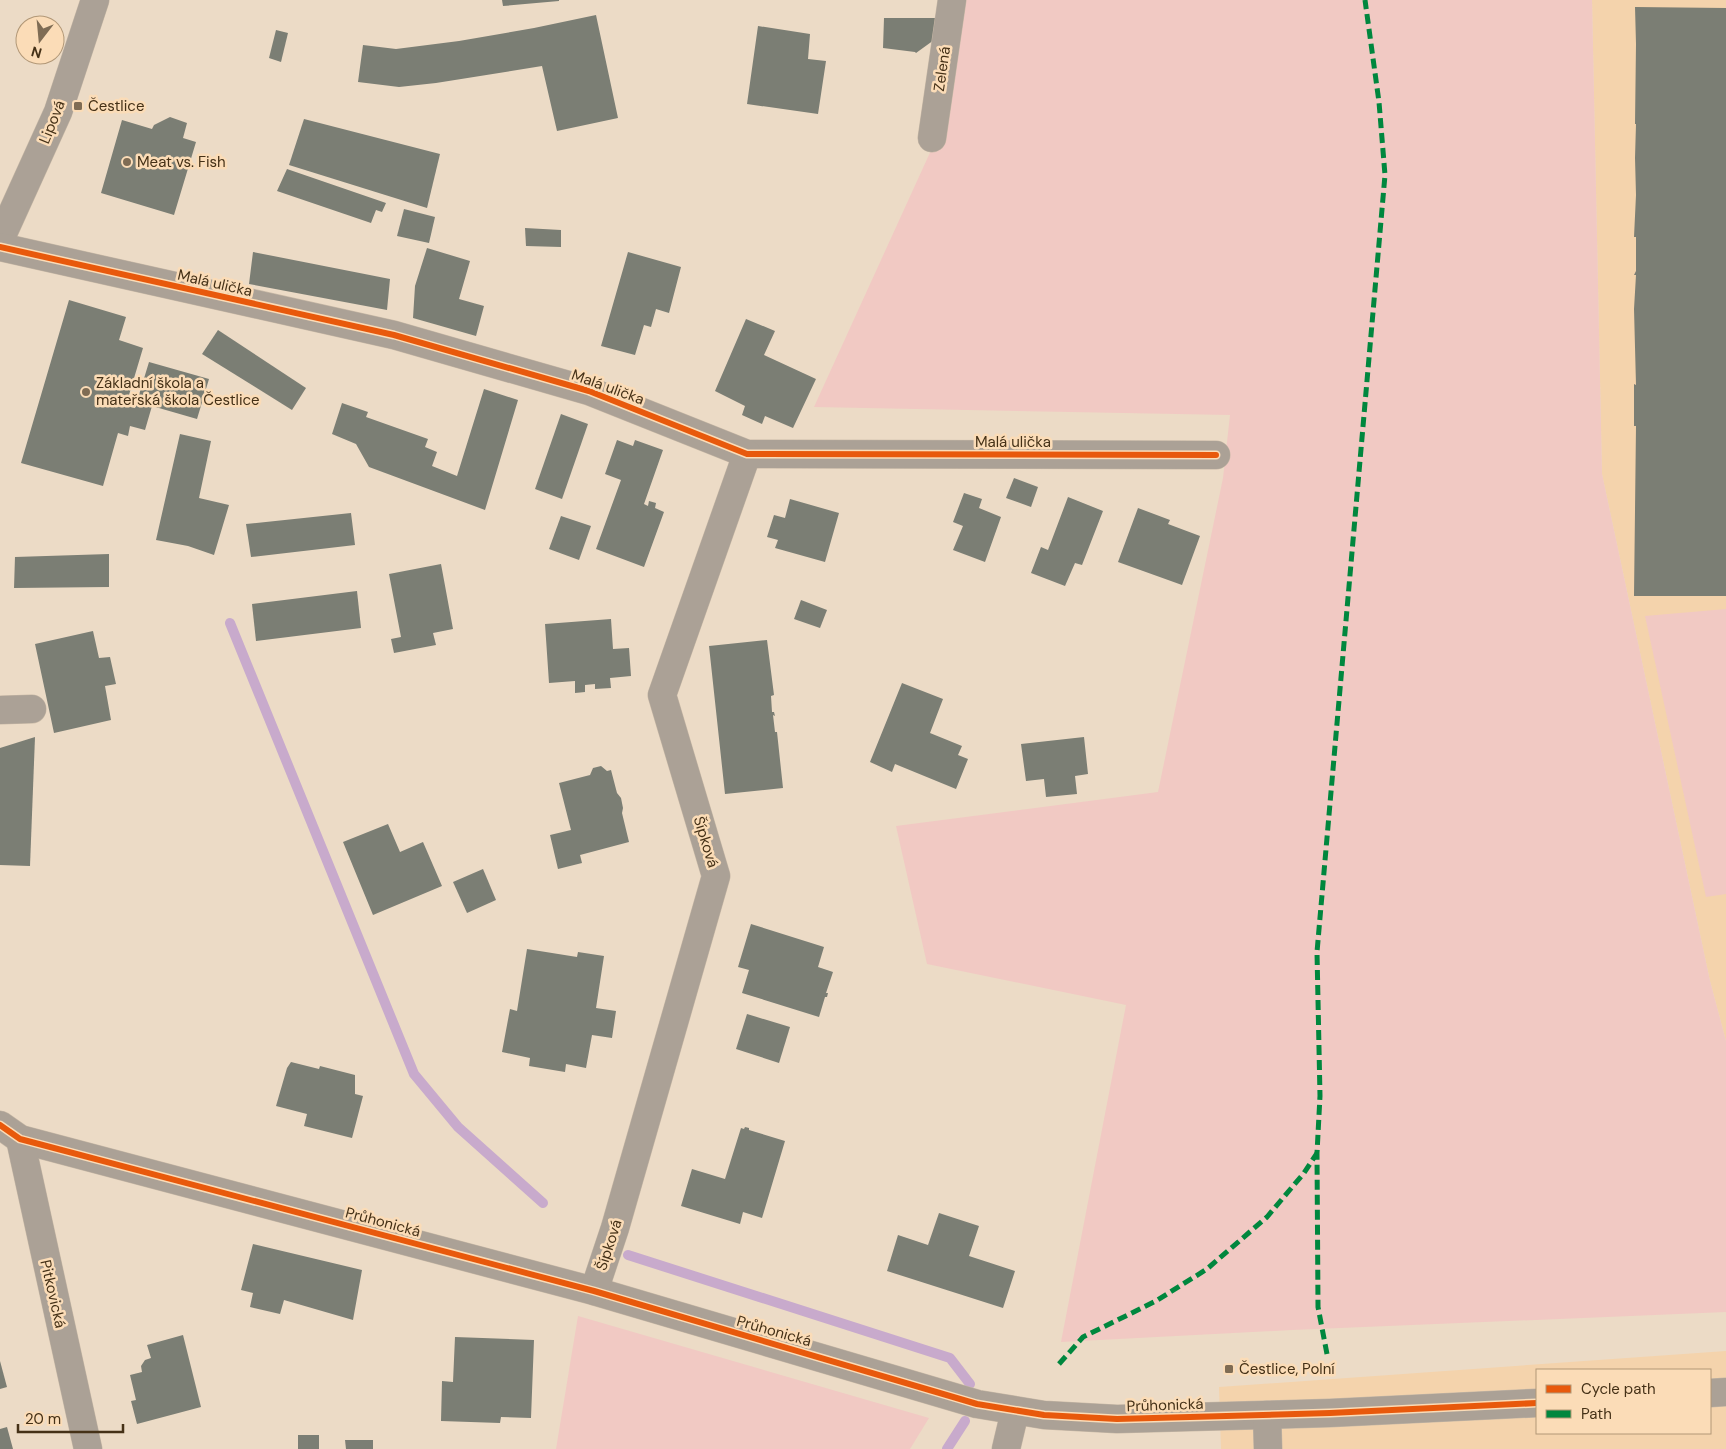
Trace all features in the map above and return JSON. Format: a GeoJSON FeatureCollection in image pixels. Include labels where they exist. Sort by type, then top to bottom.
{"type":"FeatureCollection","features":[{"type":"Feature","properties":{"kind":"street","name":"Lipová"},"geometry":{"type":"LineString","coordinates":[[0,240],[58,112],[95,0]]}},
{"type":"Feature","properties":{"kind":"street","name":"Zelená"},"geometry":{"type":"LineString","coordinates":[[932,138],[952,0]]}},
{"type":"Feature","properties":{"kind":"street","name":"Malá ulička"},"geometry":{"type":"LineString","coordinates":[[0,247],[394,335],[590,391],[747,454],[1216,455]]}},
{"type":"Feature","properties":{"kind":"street","name":"Šípková"},"geometry":{"type":"LineString","coordinates":[[594,1291],[615,1228],[716,876],[662,695],[747,454]]}},
{"type":"Feature","properties":{"kind":"street"},"geometry":{"type":"LineString","coordinates":[[0,710],[32,709]]}},
{"type":"Feature","properties":{"kind":"street","name":"Průhonická"},"geometry":{"type":"LineString","coordinates":[[10,1132],[594,1291],[977,1404],[1015,1411],[1072,1418],[1117,1419],[1267,1415],[1536,1403]]}},
{"type":"Feature","properties":{"kind":"street","name":"Pitkovická"},"geometry":{"type":"LineString","coordinates":[[10,1132],[88,1449]]}},
{"type":"Feature","properties":{"kind":"street"},"geometry":{"type":"LineString","coordinates":[[1711,1393],[1726,1392]]}},
{"type":"Feature","properties":{"kind":"street"},"geometry":{"type":"LineString","coordinates":[[1006,1449],[1015,1411]]}},
{"type":"Feature","properties":{"kind":"street"},"geometry":{"type":"LineString","coordinates":[[1267,1415],[1268,1449]]}},
{"type":"Feature","properties":{"kind":"shaded area"},"geometry":{"type":"Polygon","coordinates":[[[954,0],[1592,0],[1602,474],[1710,981],[1726,1041],[1726,1312],[1292,1330],[1061,1342],[1126,1005],[927,964],[896,826],[1158,792],[1223,478],[1230,415],[814,407],[933,146],[954,0]]]}},
{"type":"Feature","properties":{"kind":"shaded area"},"geometry":{"type":"Polygon","coordinates":[[[1592,0],[1726,0],[1726,1041],[1710,981],[1602,474],[1592,0]]]}},
{"type":"Feature","properties":{"kind":"shaded area"},"geometry":{"type":"Polygon","coordinates":[[[1726,609],[1726,894],[1706,897],[1645,616],[1726,609]]]}},
{"type":"Feature","properties":{"kind":"shaded area"},"geometry":{"type":"Polygon","coordinates":[[[578,1316],[929,1418],[910,1449],[556,1449],[578,1316]]]}},
{"type":"Feature","properties":{"kind":"shaded area"},"geometry":{"type":"Polygon","coordinates":[[[1726,1351],[1726,1449],[1221,1449],[1219,1387],[1726,1351]]]}},
{"type":"Feature","properties":{"kind":"building"},"geometry":{"type":"Polygon","coordinates":[[[502,0],[559,0],[559,1],[503,6],[502,0]]]}},
{"type":"Feature","properties":{"kind":"building"},"geometry":{"type":"Polygon","coordinates":[[[1635,7],[1726,8],[1726,596],[1634,596],[1636,426],[1634,426],[1634,384],[1636,385],[1634,309],[1636,275],[1634,275],[1636,271],[1636,237],[1634,237],[1636,195],[1635,7]]]}},
{"type":"Feature","properties":{"kind":"building"},"geometry":{"type":"Polygon","coordinates":[[[596,15],[618,118],[557,131],[542,66],[399,87],[358,82],[363,45],[396,49],[459,41],[596,15]]]}},
{"type":"Feature","properties":{"kind":"building"},"geometry":{"type":"Polygon","coordinates":[[[884,18],[938,18],[934,40],[916,53],[883,48],[884,18]]]}},
{"type":"Feature","properties":{"kind":"building"},"geometry":{"type":"Polygon","coordinates":[[[758,26],[810,34],[808,59],[826,61],[818,114],[747,104],[758,26]]]}},
{"type":"Feature","properties":{"kind":"building"},"geometry":{"type":"Polygon","coordinates":[[[276,30],[288,33],[281,62],[269,58],[276,30]]]}},
{"type":"Feature","properties":{"kind":"building"},"geometry":{"type":"Polygon","coordinates":[[[170,117],[187,123],[183,138],[196,142],[174,215],[101,193],[122,120],[152,129],[154,125],[170,117]]]}},
{"type":"Feature","properties":{"kind":"building"},"geometry":{"type":"Polygon","coordinates":[[[304,119],[440,154],[427,208],[289,165],[304,119]]]}},
{"type":"Feature","properties":{"kind":"building"},"geometry":{"type":"Polygon","coordinates":[[[287,169],[386,203],[382,212],[376,210],[371,223],[277,191],[287,169]]]}},
{"type":"Feature","properties":{"kind":"building"},"geometry":{"type":"Polygon","coordinates":[[[404,209],[435,217],[429,243],[397,236],[404,209]]]}},
{"type":"Feature","properties":{"kind":"building"},"geometry":{"type":"Polygon","coordinates":[[[525,228],[561,230],[561,247],[526,246],[525,228]]]}},
{"type":"Feature","properties":{"kind":"building"},"geometry":{"type":"Polygon","coordinates":[[[427,248],[470,261],[459,299],[484,306],[476,336],[413,318],[415,286],[427,248]]]}},
{"type":"Feature","properties":{"kind":"building"},"geometry":{"type":"Polygon","coordinates":[[[253,252],[390,279],[387,310],[249,284],[253,252]]]}},
{"type":"Feature","properties":{"kind":"building"},"geometry":{"type":"Polygon","coordinates":[[[628,252],[681,267],[669,313],[656,309],[651,327],[644,325],[635,355],[601,346],[628,252]]]}},
{"type":"Feature","properties":{"kind":"building","name":"Základní škola a mateřská škola Čestlice"},"geometry":{"type":"Polygon","coordinates":[[[69,300],[126,317],[119,340],[143,348],[126,405],[135,408],[149,362],[209,379],[197,419],[152,406],[145,430],[130,426],[128,436],[118,433],[103,486],[21,463],[69,300]]]}},
{"type":"Feature","properties":{"kind":"building"},"geometry":{"type":"Polygon","coordinates":[[[746,319],[775,331],[764,355],[816,379],[793,428],[765,416],[762,424],[742,415],[745,406],[715,391],[746,319]]]}},
{"type":"Feature","properties":{"kind":"building"},"geometry":{"type":"Polygon","coordinates":[[[218,330],[306,388],[292,410],[202,354],[218,330]]]}},
{"type":"Feature","properties":{"kind":"building"},"geometry":{"type":"Polygon","coordinates":[[[484,389],[518,400],[485,510],[369,467],[356,444],[332,434],[342,403],[368,412],[366,417],[428,439],[425,447],[437,452],[432,466],[457,476],[484,389]]]}},
{"type":"Feature","properties":{"kind":"building"},"geometry":{"type":"Polygon","coordinates":[[[561,414],[588,424],[562,499],[535,489],[561,414]]]}},
{"type":"Feature","properties":{"kind":"building"},"geometry":{"type":"Polygon","coordinates":[[[180,434],[211,441],[199,498],[229,505],[214,555],[188,546],[156,540],[180,434]]]}},
{"type":"Feature","properties":{"kind":"building"},"geometry":{"type":"Polygon","coordinates":[[[617,440],[633,446],[635,440],[663,450],[644,504],[648,506],[649,501],[656,503],[655,508],[664,512],[644,567],[596,549],[621,480],[605,474],[617,440]]]}},
{"type":"Feature","properties":{"kind":"building"},"geometry":{"type":"Polygon","coordinates":[[[1014,478],[1038,487],[1031,507],[1006,498],[1014,478]]]}},
{"type":"Feature","properties":{"kind":"building"},"geometry":{"type":"Polygon","coordinates":[[[964,493],[982,499],[979,508],[1001,517],[985,562],[953,550],[963,526],[953,522],[964,493]]]}},
{"type":"Feature","properties":{"kind":"building"},"geometry":{"type":"Polygon","coordinates":[[[1068,497],[1103,511],[1082,565],[1075,563],[1065,586],[1031,573],[1041,547],[1048,550],[1068,497]]]}},
{"type":"Feature","properties":{"kind":"building"},"geometry":{"type":"Polygon","coordinates":[[[790,499],[839,513],[825,562],[775,548],[778,540],[767,537],[774,515],[785,518],[790,499]]]}},
{"type":"Feature","properties":{"kind":"building"},"geometry":{"type":"Polygon","coordinates":[[[1138,508],[1170,520],[1168,524],[1200,536],[1182,585],[1118,562],[1138,508]]]}},
{"type":"Feature","properties":{"kind":"building"},"geometry":{"type":"Polygon","coordinates":[[[351,513],[355,545],[251,557],[246,524],[351,513]]]}},
{"type":"Feature","properties":{"kind":"building"},"geometry":{"type":"Polygon","coordinates":[[[561,516],[591,526],[579,560],[549,549],[561,516]]]}},
{"type":"Feature","properties":{"kind":"building"},"geometry":{"type":"Polygon","coordinates":[[[109,554],[109,587],[14,588],[15,557],[109,554]]]}},
{"type":"Feature","properties":{"kind":"building"},"geometry":{"type":"Polygon","coordinates":[[[441,564],[453,629],[433,633],[436,645],[394,653],[391,639],[401,637],[389,574],[441,564]]]}},
{"type":"Feature","properties":{"kind":"building"},"geometry":{"type":"Polygon","coordinates":[[[357,591],[361,628],[256,641],[252,604],[357,591]]]}},
{"type":"Feature","properties":{"kind":"building"},"geometry":{"type":"Polygon","coordinates":[[[801,600],[827,610],[820,628],[794,619],[801,600]]]}},
{"type":"Feature","properties":{"kind":"building"},"geometry":{"type":"Polygon","coordinates":[[[611,619],[613,649],[629,648],[631,676],[610,678],[611,688],[595,689],[595,684],[585,685],[585,692],[575,693],[575,681],[549,683],[545,624],[611,619]]]}},
{"type":"Feature","properties":{"kind":"building"},"geometry":{"type":"Polygon","coordinates":[[[93,631],[99,658],[110,657],[116,684],[105,686],[111,720],[54,733],[35,644],[93,631]]]}},
{"type":"Feature","properties":{"kind":"building"},"geometry":{"type":"Polygon","coordinates":[[[767,640],[774,695],[771,696],[772,712],[774,712],[775,716],[773,715],[775,732],[777,732],[783,788],[725,794],[709,646],[767,640]]]}},
{"type":"Feature","properties":{"kind":"building"},"geometry":{"type":"Polygon","coordinates":[[[902,683],[943,699],[930,733],[962,746],[958,755],[968,759],[956,789],[895,764],[892,772],[870,762],[902,683]]]}},
{"type":"Feature","properties":{"kind":"building"},"geometry":{"type":"Polygon","coordinates":[[[35,737],[30,866],[0,865],[0,748],[35,737]]]}},
{"type":"Feature","properties":{"kind":"building"},"geometry":{"type":"Polygon","coordinates":[[[1084,737],[1088,774],[1075,776],[1077,794],[1046,797],[1044,779],[1026,781],[1021,744],[1084,737]]]}},
{"type":"Feature","properties":{"kind":"building"},"geometry":{"type":"Polygon","coordinates":[[[601,766],[607,771],[611,770],[617,793],[621,798],[622,813],[629,842],[580,855],[582,863],[558,869],[550,835],[571,830],[559,783],[590,775],[593,768],[601,766]]]}},
{"type":"Feature","properties":{"kind":"building"},"geometry":{"type":"Polygon","coordinates":[[[388,824],[400,852],[423,842],[442,886],[373,915],[343,842],[388,824]]]}},
{"type":"Feature","properties":{"kind":"building"},"geometry":{"type":"Polygon","coordinates":[[[483,869],[496,900],[467,913],[453,882],[483,869]]]}},
{"type":"Feature","properties":{"kind":"building"},"geometry":{"type":"Polygon","coordinates":[[[751,924],[824,947],[818,967],[833,972],[826,993],[828,993],[827,997],[825,997],[819,1017],[742,993],[749,970],[738,967],[751,924]]]}},
{"type":"Feature","properties":{"kind":"building"},"geometry":{"type":"Polygon","coordinates":[[[527,949],[577,957],[578,952],[604,956],[596,1008],[616,1011],[612,1038],[592,1035],[586,1068],[566,1064],[565,1072],[529,1066],[530,1058],[502,1052],[510,1009],[517,1011],[527,949]]]}},
{"type":"Feature","properties":{"kind":"building"},"geometry":{"type":"Polygon","coordinates":[[[747,1014],[790,1027],[779,1063],[736,1049],[747,1014]]]}},
{"type":"Feature","properties":{"kind":"building"},"geometry":{"type":"Polygon","coordinates":[[[291,1062],[319,1069],[320,1066],[355,1075],[355,1094],[363,1096],[352,1138],[304,1126],[307,1114],[276,1106],[287,1068],[291,1062]]]}},
{"type":"Feature","properties":{"kind":"building"},"geometry":{"type":"Polygon","coordinates":[[[745,1127],[749,1128],[749,1130],[785,1141],[762,1218],[743,1212],[740,1224],[681,1206],[692,1169],[725,1179],[741,1128],[744,1129],[745,1127]]]}},
{"type":"Feature","properties":{"kind":"building"},"geometry":{"type":"Polygon","coordinates":[[[939,1213],[979,1226],[969,1256],[1015,1271],[1003,1308],[887,1271],[898,1235],[928,1245],[939,1213]]]}},
{"type":"Feature","properties":{"kind":"building"},"geometry":{"type":"Polygon","coordinates":[[[253,1244],[362,1270],[353,1320],[284,1300],[280,1314],[250,1307],[253,1293],[241,1290],[253,1244]]]}},
{"type":"Feature","properties":{"kind":"building"},"geometry":{"type":"Polygon","coordinates":[[[183,1335],[201,1407],[137,1424],[131,1401],[136,1400],[130,1375],[142,1372],[141,1366],[145,1360],[151,1358],[147,1345],[183,1335]]]}},
{"type":"Feature","properties":{"kind":"building"},"geometry":{"type":"Polygon","coordinates":[[[455,1337],[534,1340],[531,1418],[501,1417],[500,1423],[441,1421],[442,1381],[453,1382],[455,1337]]]}},
{"type":"Feature","properties":{"kind":"building"},"geometry":{"type":"Polygon","coordinates":[[[0,1361],[7,1387],[0,1389],[0,1361]]]}},
{"type":"Feature","properties":{"kind":"building"},"geometry":{"type":"Polygon","coordinates":[[[7,1427],[13,1449],[0,1449],[0,1429],[7,1427]]]}},
{"type":"Feature","properties":{"kind":"building"},"geometry":{"type":"Polygon","coordinates":[[[298,1435],[319,1435],[319,1449],[298,1449],[298,1435]]]}},
{"type":"Feature","properties":{"kind":"building"},"geometry":{"type":"Polygon","coordinates":[[[345,1440],[373,1440],[373,1449],[346,1449],[345,1440]]]}},
{"type":"Feature","properties":{"kind":"waterway"},"geometry":{"type":"LineString","coordinates":[[230,623],[414,1074],[458,1127],[543,1203]]}},
{"type":"Feature","properties":{"kind":"waterway"},"geometry":{"type":"LineString","coordinates":[[628,1255],[950,1358],[970,1384]]}},
{"type":"Feature","properties":{"kind":"waterway"},"geometry":{"type":"LineString","coordinates":[[947,1449],[965,1421]]}},
{"type":"Feature","properties":{"kind":"marked path"},"geometry":{"type":"LineString","coordinates":[[1327,1354],[1318,1307],[1317,1153],[1320,1096],[1317,952],[1385,175],[1379,102],[1365,0]]}},
{"type":"Feature","properties":{"kind":"marked path"},"geometry":{"type":"LineString","coordinates":[[1059,1364],[1083,1337],[1156,1301],[1207,1269],[1267,1217],[1304,1173],[1317,1153]]}},
{"type":"Feature","properties":{"kind":"cycle path"},"geometry":{"type":"LineString","coordinates":[[0,247],[394,335],[589,391],[747,454],[1216,455]]}},
{"type":"Feature","properties":{"kind":"cycle path"},"geometry":{"type":"LineString","coordinates":[[0,1125],[20,1139],[594,1291],[977,1404],[1044,1415],[1117,1419],[1330,1413],[1536,1403]]}},
{"type":"Feature","properties":{"kind":"place","name":"Čestlice"},"geometry":{"type":"Point","coordinates":[78,106]}},
{"type":"Feature","properties":{"kind":"place","name":"Meat vs. Fish"},"geometry":{"type":"Point","coordinates":[127,162]}},
{"type":"Feature","properties":{"kind":"place","name":"Základní škola a mateřská škola Čestlice"},"geometry":{"type":"Point","coordinates":[86,392]}},
{"type":"Feature","properties":{"kind":"place","name":"Čestlice, Polní"},"geometry":{"type":"Point","coordinates":[1229,1369]}}]}
